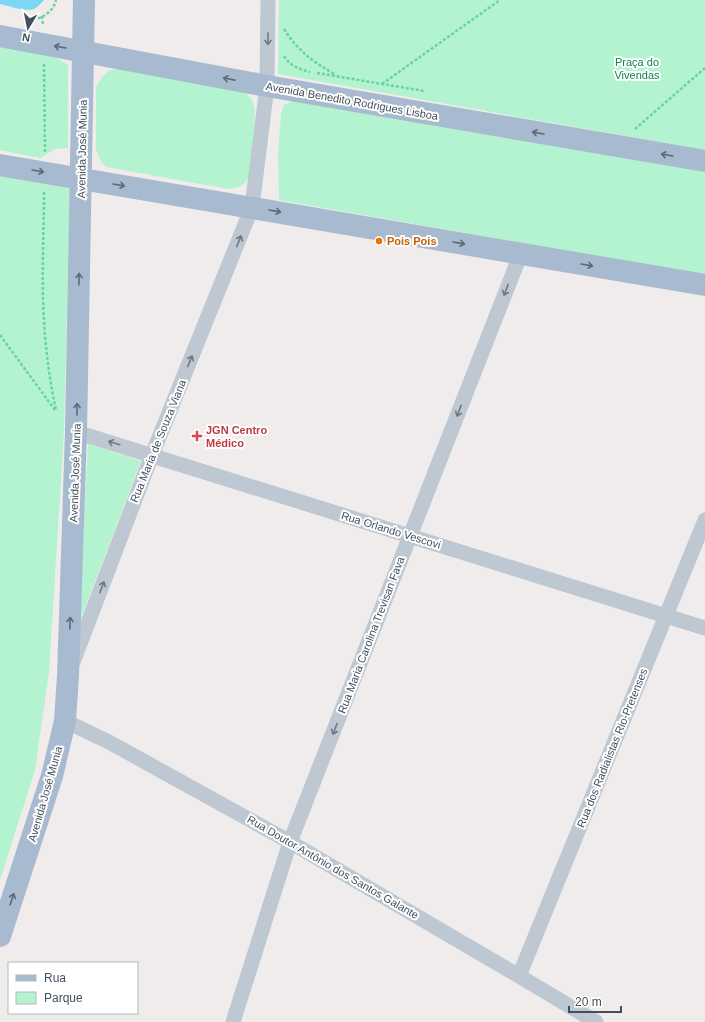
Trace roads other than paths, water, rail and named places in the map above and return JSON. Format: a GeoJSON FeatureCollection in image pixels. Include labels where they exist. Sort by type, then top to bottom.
{"type":"FeatureCollection","features":[{"type":"Feature","properties":{"kind":"main road","name":"Avenida José Munia"},"geometry":{"type":"LineString","coordinates":[[0,936],[52,776],[65,721],[68,676],[76,432],[84,0]]}},
{"type":"Feature","properties":{"kind":"main road","name":"Avenida Benedito Rodrigues Lisboa"},"geometry":{"type":"LineString","coordinates":[[0,36],[267,86],[705,161]]}},
{"type":"Feature","properties":{"kind":"main road"},"geometry":{"type":"LineString","coordinates":[[0,165],[705,285]]}},
{"type":"Feature","properties":{"kind":"street","name":"Rua Maria de Souza Viana"},"geometry":{"type":"LineString","coordinates":[[68,676],[152,455],[252,208],[267,86],[268,0]]}},
{"type":"Feature","properties":{"kind":"street","name":"Rua Maria Carolina Trevisan Fava"},"geometry":{"type":"LineString","coordinates":[[233,1022],[290,842],[521,253]]}},
{"type":"Feature","properties":{"kind":"street","name":"Rua Orlando Vescovi"},"geometry":{"type":"LineString","coordinates":[[76,432],[705,628]]}},
{"type":"Feature","properties":{"kind":"street","name":"Rua dos Radialistas Rio-Pretenses"},"geometry":{"type":"LineString","coordinates":[[519,976],[705,520]]}},
{"type":"Feature","properties":{"kind":"street","name":"Rua Doutor Antônio dos Santos Galante"},"geometry":{"type":"LineString","coordinates":[[65,721],[109,742],[290,842],[596,1022]]}},
{"type":"Feature","properties":{"kind":"water"},"geometry":{"type":"Polygon","coordinates":[[[0,0],[44,0],[34,9],[26,10],[0,4],[0,0]]]}},
{"type":"Feature","properties":{"kind":"place","name":"Pois Pois"},"geometry":{"type":"Point","coordinates":[379,241]}},
{"type":"Feature","properties":{"kind":"place","name":"JGN Centro Médico"},"geometry":{"type":"Point","coordinates":[197,436]}},
{"type":"Feature","properties":{"kind":"park label","name":"Praça do Vivendas"},"geometry":{"type":"Point","coordinates":[637,68]}}]}
